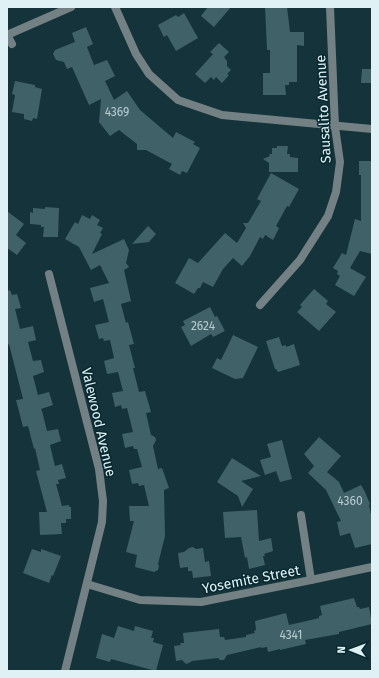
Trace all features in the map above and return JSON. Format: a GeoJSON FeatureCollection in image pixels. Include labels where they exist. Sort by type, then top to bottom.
{"type":"FeatureCollection","features":[{"type":"Feature","properties":{"kind":"street"},"geometry":{"type":"LineString","coordinates":[[12,44],[7,35],[71,7]]}},
{"type":"Feature","properties":{"kind":"street"},"geometry":{"type":"LineString","coordinates":[[116,7],[136,54],[149,74],[178,100],[222,115],[372,129]]}},
{"type":"Feature","properties":{"kind":"street","name":"Sausalito Avenue"},"geometry":{"type":"LineString","coordinates":[[260,305],[300,260],[328,216],[336,192],[340,162],[335,126],[330,7]]}},
{"type":"Feature","properties":{"kind":"street","name":"Valewood Avenue"},"geometry":{"type":"LineString","coordinates":[[49,274],[99,469],[103,501],[102,522],[65,671]]}},
{"type":"Feature","properties":{"kind":"street"},"geometry":{"type":"LineString","coordinates":[[301,515],[311,580]]}},
{"type":"Feature","properties":{"kind":"street","name":"Yosemite Street"},"geometry":{"type":"LineString","coordinates":[[86,584],[140,600],[202,602],[372,567]]}},
{"type":"Feature","properties":{"kind":"building"},"geometry":{"type":"Polygon","coordinates":[[[208,7],[231,7],[214,27],[201,16],[208,7]]]}},
{"type":"Feature","properties":{"kind":"building"},"geometry":{"type":"Polygon","coordinates":[[[265,7],[287,7],[290,32],[304,32],[304,46],[297,45],[297,82],[289,82],[289,85],[285,85],[286,95],[263,95],[263,73],[270,73],[270,50],[267,50],[265,7]]]}},
{"type":"Feature","properties":{"kind":"building"},"geometry":{"type":"Polygon","coordinates":[[[184,13],[198,38],[176,51],[167,35],[164,37],[158,25],[176,15],[178,17],[184,13]]]}},
{"type":"Feature","properties":{"kind":"building"},"geometry":{"type":"Polygon","coordinates":[[[86,27],[93,44],[87,47],[94,65],[107,60],[115,76],[105,81],[114,100],[127,91],[140,110],[173,138],[176,132],[195,142],[193,144],[200,148],[187,173],[182,171],[180,175],[169,169],[172,164],[146,150],[137,150],[137,144],[119,130],[110,136],[99,122],[101,99],[89,105],[72,67],[67,69],[64,62],[56,60],[53,54],[55,50],[75,42],[72,33],[86,27]]]}},
{"type":"Feature","properties":{"kind":"building"},"geometry":{"type":"Polygon","coordinates":[[[219,43],[229,52],[224,57],[227,61],[227,66],[231,70],[227,74],[229,75],[222,83],[216,77],[214,80],[211,77],[205,83],[195,74],[213,54],[210,52],[219,43]]]}},
{"type":"Feature","properties":{"kind":"building"},"geometry":{"type":"Polygon","coordinates":[[[362,69],[372,69],[372,83],[361,83],[362,69]]]}},
{"type":"Feature","properties":{"kind":"building"},"geometry":{"type":"Polygon","coordinates":[[[15,81],[35,85],[35,87],[42,89],[37,119],[33,118],[32,121],[24,119],[24,114],[12,112],[15,95],[12,94],[15,81]]]}},
{"type":"Feature","properties":{"kind":"building"},"geometry":{"type":"Polygon","coordinates":[[[277,146],[288,146],[287,154],[290,154],[290,157],[298,158],[298,172],[269,172],[269,163],[263,159],[270,156],[269,154],[272,154],[272,148],[277,148],[277,146]]]}},
{"type":"Feature","properties":{"kind":"building"},"geometry":{"type":"Polygon","coordinates":[[[359,161],[372,161],[372,254],[360,251],[350,268],[366,277],[354,296],[335,285],[340,276],[337,274],[338,271],[333,268],[342,253],[346,255],[355,219],[361,221],[361,175],[359,175],[359,161]]]}},
{"type":"Feature","properties":{"kind":"building"},"geometry":{"type":"Polygon","coordinates":[[[271,173],[299,189],[289,207],[287,206],[276,226],[279,228],[273,240],[265,235],[263,239],[260,237],[250,256],[242,266],[233,258],[223,269],[213,287],[203,282],[194,294],[175,283],[189,258],[198,263],[225,233],[237,243],[246,228],[243,223],[248,223],[261,201],[257,199],[271,173]]]}},
{"type":"Feature","properties":{"kind":"building"},"geometry":{"type":"Polygon","coordinates":[[[45,207],[59,208],[58,237],[43,237],[44,227],[41,227],[41,225],[30,224],[30,212],[33,213],[33,208],[45,209],[45,207]]]}},
{"type":"Feature","properties":{"kind":"building"},"geometry":{"type":"Polygon","coordinates":[[[7,211],[24,224],[16,235],[26,243],[17,255],[7,248],[7,211]]]}},
{"type":"Feature","properties":{"kind":"building"},"geometry":{"type":"Polygon","coordinates":[[[82,215],[90,219],[92,215],[100,220],[97,225],[103,228],[100,233],[102,234],[92,254],[124,239],[129,250],[126,263],[129,267],[124,270],[131,301],[121,304],[134,344],[129,345],[139,392],[145,391],[151,412],[146,413],[151,435],[155,437],[156,440],[153,446],[158,469],[162,468],[169,488],[164,490],[165,536],[158,564],[158,570],[154,572],[135,567],[137,555],[126,552],[134,521],[130,521],[129,506],[149,506],[144,485],[139,486],[138,483],[132,484],[129,470],[142,467],[137,449],[134,449],[133,446],[125,448],[122,434],[133,432],[127,408],[122,409],[121,405],[115,407],[112,393],[123,391],[118,372],[107,374],[104,361],[114,358],[110,340],[104,341],[103,338],[99,339],[95,325],[109,322],[103,299],[94,302],[90,288],[109,283],[100,265],[91,270],[79,247],[65,239],[75,222],[78,224],[82,215]]]}},
{"type":"Feature","properties":{"kind":"building"},"geometry":{"type":"Polygon","coordinates":[[[148,226],[156,234],[149,242],[132,244],[148,226]]]}},
{"type":"Feature","properties":{"kind":"building"},"geometry":{"type":"Polygon","coordinates":[[[314,289],[328,301],[326,304],[336,312],[319,331],[297,312],[302,307],[300,305],[314,289]]]}},
{"type":"Feature","properties":{"kind":"building"},"geometry":{"type":"Polygon","coordinates":[[[10,290],[12,295],[17,294],[21,308],[15,309],[20,329],[33,326],[36,340],[28,342],[33,361],[41,360],[44,372],[33,376],[38,395],[49,392],[53,405],[41,409],[47,431],[58,429],[61,441],[50,445],[55,466],[62,464],[66,478],[58,480],[59,484],[56,484],[62,506],[69,505],[69,507],[71,507],[71,519],[66,519],[66,523],[61,523],[62,534],[40,535],[39,512],[47,512],[36,471],[40,470],[35,448],[34,449],[28,426],[23,427],[16,400],[23,399],[9,344],[7,345],[7,291],[10,290]]]}},
{"type":"Feature","properties":{"kind":"building"},"geometry":{"type":"Polygon","coordinates":[[[210,307],[225,331],[213,337],[211,334],[191,346],[181,327],[185,325],[183,321],[210,307]]]}},
{"type":"Feature","properties":{"kind":"building"},"geometry":{"type":"Polygon","coordinates":[[[233,335],[258,347],[243,378],[235,379],[212,368],[217,358],[221,360],[233,335]]]}},
{"type":"Feature","properties":{"kind":"building"},"geometry":{"type":"Polygon","coordinates":[[[279,337],[282,346],[286,345],[286,347],[294,344],[300,365],[278,372],[275,369],[266,341],[279,337]]]}},
{"type":"Feature","properties":{"kind":"building"},"geometry":{"type":"Polygon","coordinates":[[[319,437],[341,456],[327,472],[339,482],[344,493],[361,485],[365,492],[370,504],[372,519],[372,544],[355,548],[350,533],[340,536],[337,522],[341,521],[326,490],[308,473],[314,466],[304,454],[319,437]]]}},
{"type":"Feature","properties":{"kind":"building"},"geometry":{"type":"Polygon","coordinates":[[[282,440],[292,479],[280,482],[276,471],[265,475],[260,460],[271,457],[267,444],[282,440]]]}},
{"type":"Feature","properties":{"kind":"building"},"geometry":{"type":"Polygon","coordinates":[[[232,458],[261,476],[241,481],[253,489],[242,507],[238,496],[217,482],[232,458]]]}},
{"type":"Feature","properties":{"kind":"building"},"geometry":{"type":"Polygon","coordinates":[[[257,510],[259,541],[271,538],[273,551],[264,554],[265,565],[249,569],[247,557],[245,558],[241,537],[225,538],[223,512],[257,510]]]}},
{"type":"Feature","properties":{"kind":"building"},"geometry":{"type":"Polygon","coordinates":[[[193,547],[196,549],[203,548],[205,562],[209,561],[211,576],[193,578],[192,571],[188,571],[188,567],[180,568],[178,553],[184,552],[193,547]]]}},
{"type":"Feature","properties":{"kind":"building"},"geometry":{"type":"Polygon","coordinates":[[[32,549],[41,552],[41,549],[61,556],[49,583],[23,573],[32,549]]]}},
{"type":"Feature","properties":{"kind":"building"},"geometry":{"type":"Polygon","coordinates":[[[354,598],[357,607],[360,609],[369,607],[372,624],[339,632],[339,634],[305,640],[306,644],[280,650],[268,652],[267,647],[261,647],[227,655],[224,660],[220,660],[218,658],[192,661],[186,664],[182,660],[176,661],[174,646],[184,643],[183,633],[219,629],[220,637],[224,637],[225,640],[246,637],[246,635],[255,633],[255,621],[286,613],[289,625],[311,620],[319,618],[319,616],[322,615],[320,606],[354,598]]]}},
{"type":"Feature","properties":{"kind":"building"},"geometry":{"type":"Polygon","coordinates":[[[118,626],[134,631],[135,626],[153,631],[151,638],[154,638],[153,642],[163,645],[156,671],[111,659],[110,662],[96,658],[102,634],[114,638],[118,626]]]}}]}
